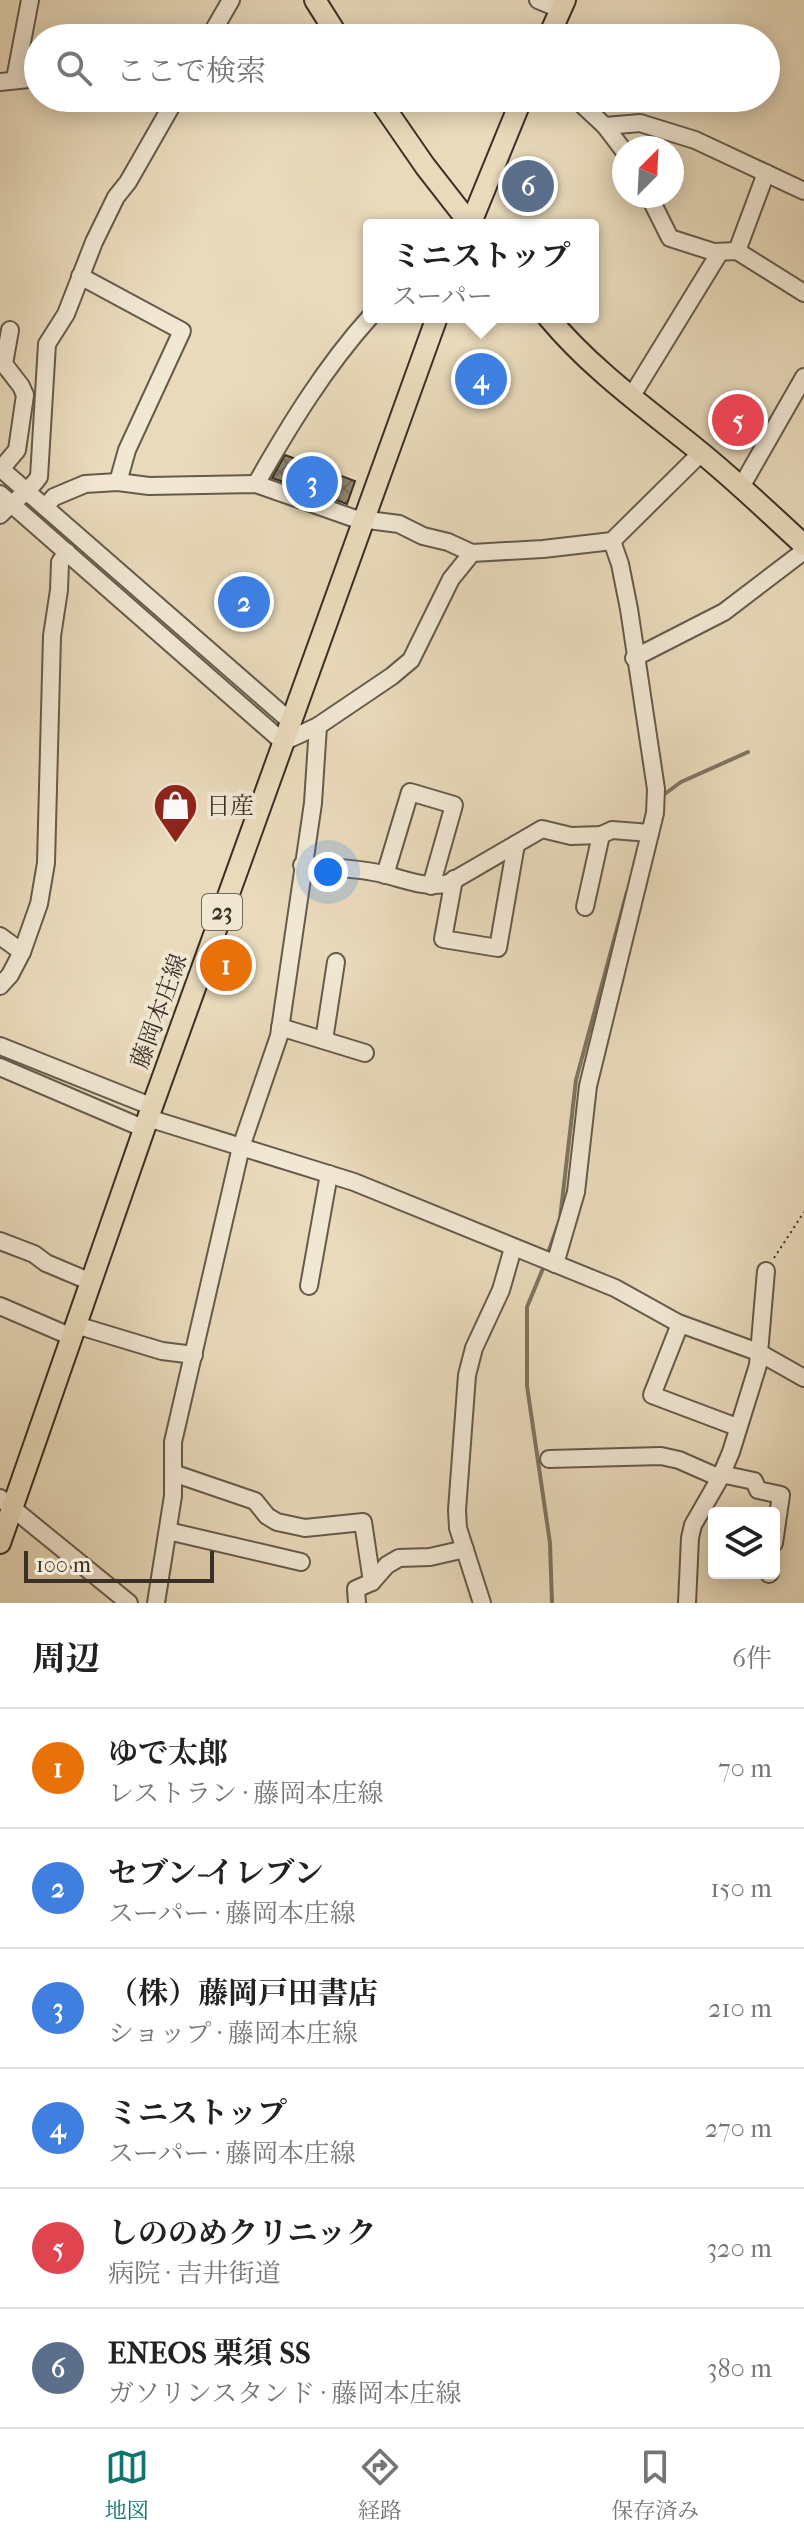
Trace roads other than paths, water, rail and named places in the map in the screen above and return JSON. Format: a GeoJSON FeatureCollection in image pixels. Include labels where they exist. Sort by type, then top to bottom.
{"type":"FeatureCollection","features":[{"type":"Feature","properties":{"kind":"main road"},"geometry":{"type":"LineString","coordinates":[[315,0],[330,24]]}},
{"type":"Feature","properties":{"kind":"main road"},"geometry":{"type":"LineString","coordinates":[[554,24],[563,4]]}},
{"type":"Feature","properties":{"kind":"main road"},"geometry":{"type":"LineString","coordinates":[[388,112],[463,219]]}},
{"type":"Feature","properties":{"kind":"main road"},"geometry":{"type":"LineString","coordinates":[[469,219],[516,112]]}},
{"type":"Feature","properties":{"kind":"main road","name":"藤岡本庄線"},"geometry":{"type":"LineString","coordinates":[[0,1543],[6,1503],[74,1331],[435,323]]}},
{"type":"Feature","properties":{"kind":"main road"},"geometry":{"type":"LineString","coordinates":[[553,323],[631,397],[741,487],[804,545]]}},
{"type":"Feature","properties":{"kind":"street"},"geometry":{"type":"LineString","coordinates":[[7,80],[30,0]]}},
{"type":"Feature","properties":{"kind":"street"},"geometry":{"type":"LineString","coordinates":[[217,24],[231,0]]}},
{"type":"Feature","properties":{"kind":"street"},"geometry":{"type":"LineString","coordinates":[[538,0],[563,4]]}},
{"type":"Feature","properties":{"kind":"street"},"geometry":{"type":"LineString","coordinates":[[168,112],[128,182],[116,197],[94,242],[66,314],[47,344],[39,477],[28,492],[4,504],[67,552],[283,742],[318,726],[411,660],[451,579],[472,553]]}},
{"type":"Feature","properties":{"kind":"street"},"geometry":{"type":"LineString","coordinates":[[590,112],[613,136]]}},
{"type":"Feature","properties":{"kind":"street"},"geometry":{"type":"LineString","coordinates":[[605,126],[640,123],[695,140],[804,191]]}},
{"type":"Feature","properties":{"kind":"street"},"geometry":{"type":"LineString","coordinates":[[737,251],[766,173]]}},
{"type":"Feature","properties":{"kind":"street"},"geometry":{"type":"LineString","coordinates":[[655,208],[670,238],[720,252],[737,251],[804,293]]}},
{"type":"Feature","properties":{"kind":"street"},"geometry":{"type":"LineString","coordinates":[[631,397],[720,252]]}},
{"type":"Feature","properties":{"kind":"street"},"geometry":{"type":"LineString","coordinates":[[80,276],[182,331],[127,450],[118,482]]}},
{"type":"Feature","properties":{"kind":"street"},"geometry":{"type":"LineString","coordinates":[[256,484],[284,435],[345,345],[365,323]]}},
{"type":"Feature","properties":{"kind":"street"},"geometry":{"type":"LineString","coordinates":[[10,330],[4,364],[25,395],[17,450],[0,468],[290,721]]}},
{"type":"Feature","properties":{"kind":"street"},"geometry":{"type":"LineString","coordinates":[[741,487],[804,377]]}},
{"type":"Feature","properties":{"kind":"street"},"geometry":{"type":"LineString","coordinates":[[45,507],[54,497],[85,484],[256,484],[363,520],[399,524],[472,553],[612,541],[701,453]]}},
{"type":"Feature","properties":{"kind":"street"},"geometry":{"type":"LineString","coordinates":[[555,1264],[576,1192],[588,1086],[655,813],[656,789],[620,564],[612,541]]}},
{"type":"Feature","properties":{"kind":"street"},"geometry":{"type":"LineString","coordinates":[[634,658],[724,612],[804,551]]}},
{"type":"Feature","properties":{"kind":"street"},"geometry":{"type":"LineString","coordinates":[[0,986],[10,975],[22,952],[39,904],[46,863],[52,636],[60,562],[67,552]]}},
{"type":"Feature","properties":{"kind":"street"},"geometry":{"type":"LineString","coordinates":[[161,1602],[173,1496],[173,1442],[241,1147],[280,1027],[313,803],[318,726]]}},
{"type":"Feature","properties":{"kind":"street"},"geometry":{"type":"LineString","coordinates":[[385,875],[410,792],[454,805],[431,886]]}},
{"type":"Feature","properties":{"kind":"street"},"geometry":{"type":"LineString","coordinates":[[302,865],[365,870],[431,886],[454,879],[542,829],[571,836],[601,835],[612,830],[650,833]]}},
{"type":"Feature","properties":{"kind":"street"},"geometry":{"type":"LineString","coordinates":[[585,907],[601,835]]}},
{"type":"Feature","properties":{"kind":"street"},"geometry":{"type":"LineString","coordinates":[[454,879],[443,939],[498,948],[516,844]]}},
{"type":"Feature","properties":{"kind":"street"},"geometry":{"type":"LineString","coordinates":[[0,936],[22,952]]}},
{"type":"Feature","properties":{"kind":"street"},"geometry":{"type":"LineString","coordinates":[[324,1040],[336,962]]}},
{"type":"Feature","properties":{"kind":"street"},"geometry":{"type":"LineString","coordinates":[[280,1027],[365,1053]]}},
{"type":"Feature","properties":{"kind":"street"},"geometry":{"type":"LineString","coordinates":[[0,1046],[149,1118]]}},
{"type":"Feature","properties":{"kind":"street"},"geometry":{"type":"LineString","coordinates":[[0,1067],[149,1118],[354,1182],[615,1288],[680,1324],[758,1352],[804,1378]]}},
{"type":"Feature","properties":{"kind":"street"},"geometry":{"type":"LineString","coordinates":[[309,1286],[329,1174]]}},
{"type":"Feature","properties":{"kind":"street"},"geometry":{"type":"LineString","coordinates":[[0,1241],[91,1282]]}},
{"type":"Feature","properties":{"kind":"street"},"geometry":{"type":"LineString","coordinates":[[482,1603],[458,1528],[467,1375],[474,1348],[501,1290],[513,1248]]}},
{"type":"Feature","properties":{"kind":"street"},"geometry":{"type":"LineString","coordinates":[[687,1603],[693,1525],[731,1452],[758,1365],[766,1271]]}},
{"type":"Feature","properties":{"kind":"street"},"geometry":{"type":"LineString","coordinates":[[0,1306],[74,1331],[194,1355]]}},
{"type":"Feature","properties":{"kind":"street"},"geometry":{"type":"LineString","coordinates":[[680,1324],[652,1395],[737,1427]]}},
{"type":"Feature","properties":{"kind":"street"},"geometry":{"type":"LineString","coordinates":[[549,1459],[661,1456],[720,1476],[754,1481],[758,1490],[781,1495],[779,1507]]}},
{"type":"Feature","properties":{"kind":"street"},"geometry":{"type":"LineString","coordinates":[[173,1473],[255,1501],[267,1516],[277,1522],[305,1528],[363,1522],[372,1582]]}},
{"type":"Feature","properties":{"kind":"street"},"geometry":{"type":"LineString","coordinates":[[6,1503],[129,1603]]}},
{"type":"Feature","properties":{"kind":"street"},"geometry":{"type":"LineString","coordinates":[[168,1531],[301,1562]]}},
{"type":"Feature","properties":{"kind":"street"},"geometry":{"type":"LineString","coordinates":[[357,1603],[356,1589],[372,1582],[387,1565],[399,1558],[430,1557],[465,1549]]}},
{"type":"Feature","properties":{"kind":"waterway"},"geometry":{"type":"LineString","coordinates":[[662,796],[681,782],[748,752]]}},
{"type":"Feature","properties":{"kind":"waterway"},"geometry":{"type":"LineString","coordinates":[[547,1256],[560,1219],[576,1080],[627,892]]}},
{"type":"Feature","properties":{"kind":"waterway"},"geometry":{"type":"LineString","coordinates":[[544,1266],[527,1307],[527,1386],[550,1543],[552,1603]]}},
{"type":"Feature","properties":{"kind":"place","name":"ENEOS 栗須 SS"},"geometry":{"type":"Point","coordinates":[528,186]}},
{"type":"Feature","properties":{"kind":"place","name":"ミニストップ"},"geometry":{"type":"Point","coordinates":[481,379]}},
{"type":"Feature","properties":{"kind":"place","name":"しののめクリニック"},"geometry":{"type":"Point","coordinates":[738,420]}},
{"type":"Feature","properties":{"kind":"place","name":"（株）藤岡戸田書店"},"geometry":{"type":"Point","coordinates":[312,482]}},
{"type":"Feature","properties":{"kind":"place","name":"セブン-イレブン"},"geometry":{"type":"Point","coordinates":[244,602]}},
{"type":"Feature","properties":{"kind":"place","name":"日産"},"geometry":{"type":"Point","coordinates":[175,845]}},
{"type":"Feature","properties":{"kind":"place","name":"ゆで太郎"},"geometry":{"type":"Point","coordinates":[226,965]}}]}
